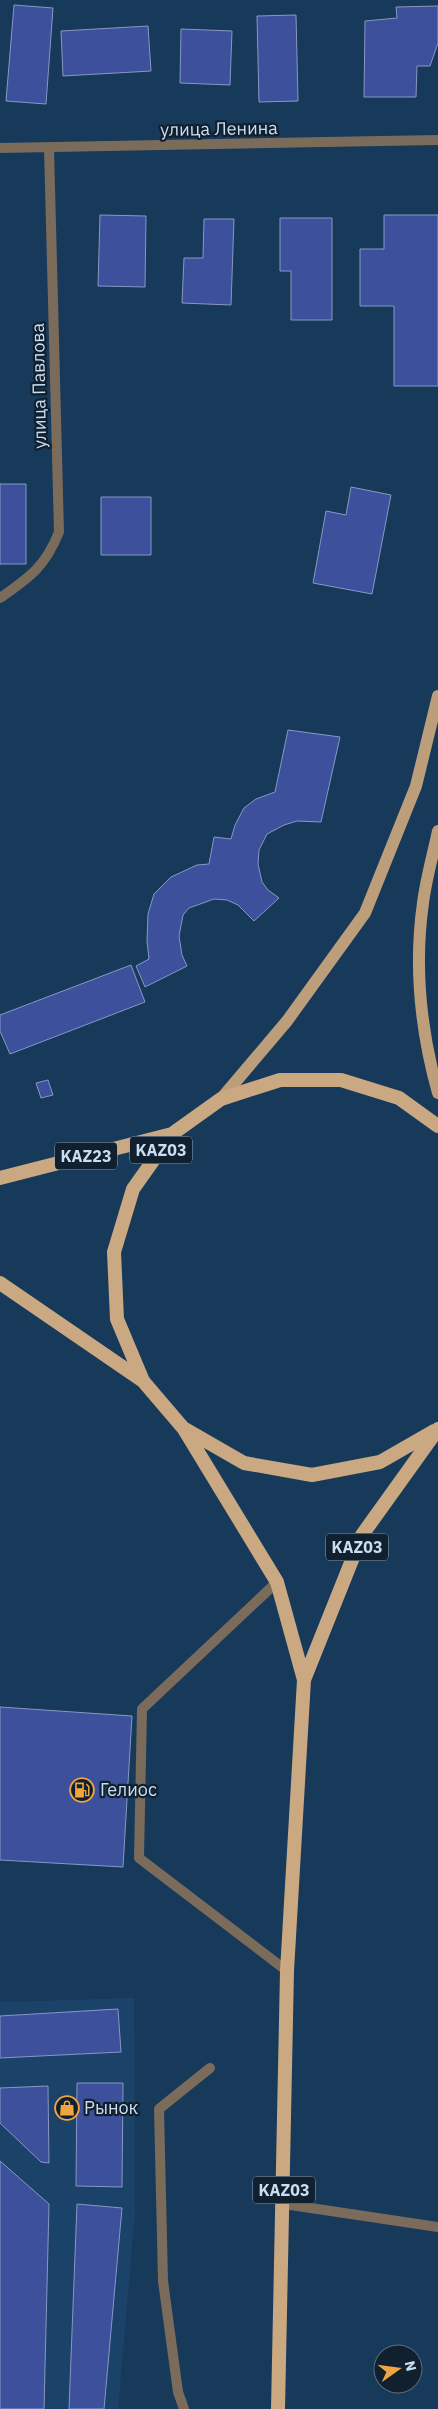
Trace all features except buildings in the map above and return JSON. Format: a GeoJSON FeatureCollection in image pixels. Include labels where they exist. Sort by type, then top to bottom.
{"type":"FeatureCollection","features":[{"type":"Feature","properties":{"kind":"highway","name":"KАZ03"},"geometry":{"type":"LineString","coordinates":[[304,1680],[276,1582],[184,1429],[142,1381],[118,1319],[114,1252],[132,1189],[172,1134],[221,1099],[280,1080],[341,1080],[399,1098],[438,1126]]}},
{"type":"Feature","properties":{"kind":"highway","name":"KAZ23"},"geometry":{"type":"LineString","coordinates":[[0,1178],[172,1134]]}},
{"type":"Feature","properties":{"kind":"highway"},"geometry":{"type":"LineString","coordinates":[[0,1283],[142,1381]]}},
{"type":"Feature","properties":{"kind":"highway","name":"KАZ03"},"geometry":{"type":"LineString","coordinates":[[184,1429],[244,1463],[312,1475],[380,1462],[438,1428]]}},
{"type":"Feature","properties":{"kind":"highway","name":"KАZ03"},"geometry":{"type":"LineString","coordinates":[[278,2409],[284,2204],[287,1970],[304,1680],[362,1535],[438,1428]]}},
{"type":"Feature","properties":{"kind":"main road","name":"KАZ03"},"geometry":{"type":"LineString","coordinates":[[221,1099],[287,1021],[365,912],[416,786],[438,696]]}},
{"type":"Feature","properties":{"kind":"main road"},"geometry":{"type":"LineString","coordinates":[[438,831],[423,903],[419,984],[428,1057],[438,1094]]}},
{"type":"Feature","properties":{"kind":"street","name":"улица Ленина"},"geometry":{"type":"LineString","coordinates":[[0,148],[438,140]]}},
{"type":"Feature","properties":{"kind":"street","name":"улица Павлова"},"geometry":{"type":"LineString","coordinates":[[0,598],[28,579],[50,554],[59,532],[49,148]]}},
{"type":"Feature","properties":{"kind":"street"},"geometry":{"type":"LineString","coordinates":[[276,1582],[142,1709],[139,1858],[287,1970]]}},
{"type":"Feature","properties":{"kind":"street"},"geometry":{"type":"LineString","coordinates":[[184,2409],[178,2392],[172,2358],[163,2281],[159,2109],[210,2068]]}},
{"type":"Feature","properties":{"kind":"street"},"geometry":{"type":"LineString","coordinates":[[284,2204],[438,2227]]}},
{"type":"Feature","properties":{"kind":"shaded area","name":"Рынок"},"geometry":{"type":"Polygon","coordinates":[[[134,1998],[135,2213],[118,2409],[0,2409],[0,2002],[134,1998]]]}},
{"type":"Feature","properties":{"kind":"place","name":"Гелиос"},"geometry":{"type":"Point","coordinates":[82,1790]}},
{"type":"Feature","properties":{"kind":"place","name":"Рынок"},"geometry":{"type":"Point","coordinates":[67,2108]}}]}
